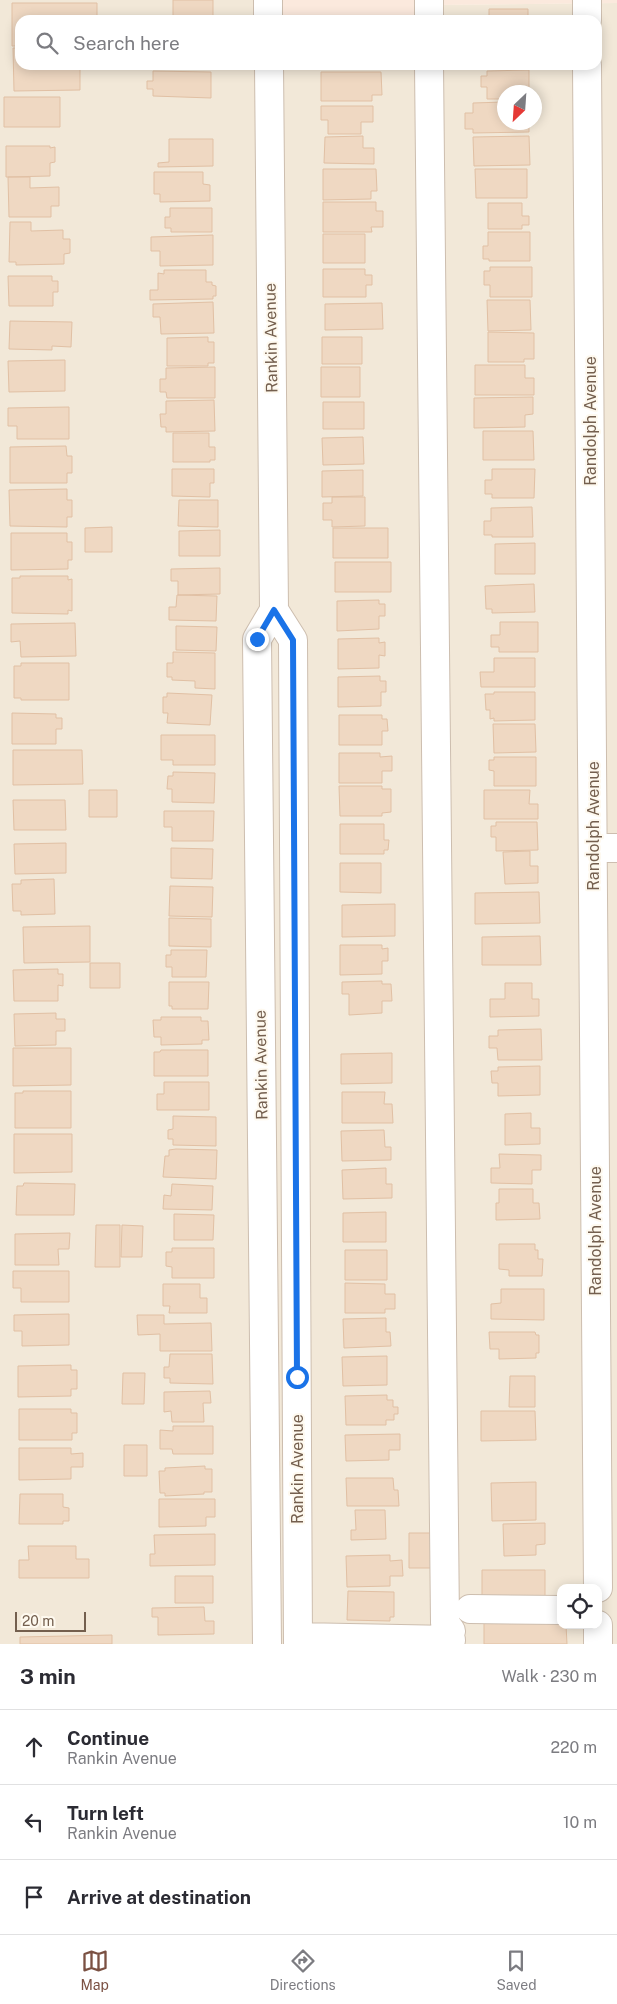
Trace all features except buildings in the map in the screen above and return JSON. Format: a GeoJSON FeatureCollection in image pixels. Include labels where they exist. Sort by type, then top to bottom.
{"type":"FeatureCollection","features":[{"type":"Feature","properties":{"kind":"street"},"geometry":{"type":"LineString","coordinates":[[268,0],[268,15]]}},
{"type":"Feature","properties":{"kind":"street"},"geometry":{"type":"LineString","coordinates":[[429,0],[429,15]]}},
{"type":"Feature","properties":{"kind":"street"},"geometry":{"type":"LineString","coordinates":[[587,0],[587,15]]}},
{"type":"Feature","properties":{"kind":"street","name":"Rankin Avenue"},"geometry":{"type":"LineString","coordinates":[[267,1644],[257,639],[274,610],[269,70]]}},
{"type":"Feature","properties":{"kind":"street"},"geometry":{"type":"LineString","coordinates":[[298,1640],[451,1635],[445,1623],[430,70]]}},
{"type":"Feature","properties":{"kind":"street","name":"Randolph Avenue"},"geometry":{"type":"LineString","coordinates":[[587,70],[605,848],[598,1584]]}},
{"type":"Feature","properties":{"kind":"street","name":"Rankin Avenue"},"geometry":{"type":"LineString","coordinates":[[274,610],[293,640],[298,1640]]}},
{"type":"Feature","properties":{"kind":"street"},"geometry":{"type":"LineString","coordinates":[[470,1609],[557,1610]]}},
{"type":"Feature","properties":{"kind":"street"},"geometry":{"type":"LineString","coordinates":[[598,1629],[598,1644]]}},
{"type":"Feature","properties":{"kind":"shaded area"},"geometry":{"type":"Polygon","coordinates":[[[0,0],[279,0],[280,15],[15,15],[15,70],[602,70],[602,15],[434,15],[434,5],[617,3],[617,1644],[0,1644],[0,0]]]}},
{"type":"Feature","properties":{"kind":"shaded area"},"geometry":{"type":"Polygon","coordinates":[[[279,0],[617,0],[617,3],[434,5],[434,15],[280,15],[279,0]]]}},
{"type":"Feature","properties":{"kind":"route"},"geometry":{"type":"LineString","coordinates":[[257,639],[274,610],[293,640],[297,1377]]}}]}
